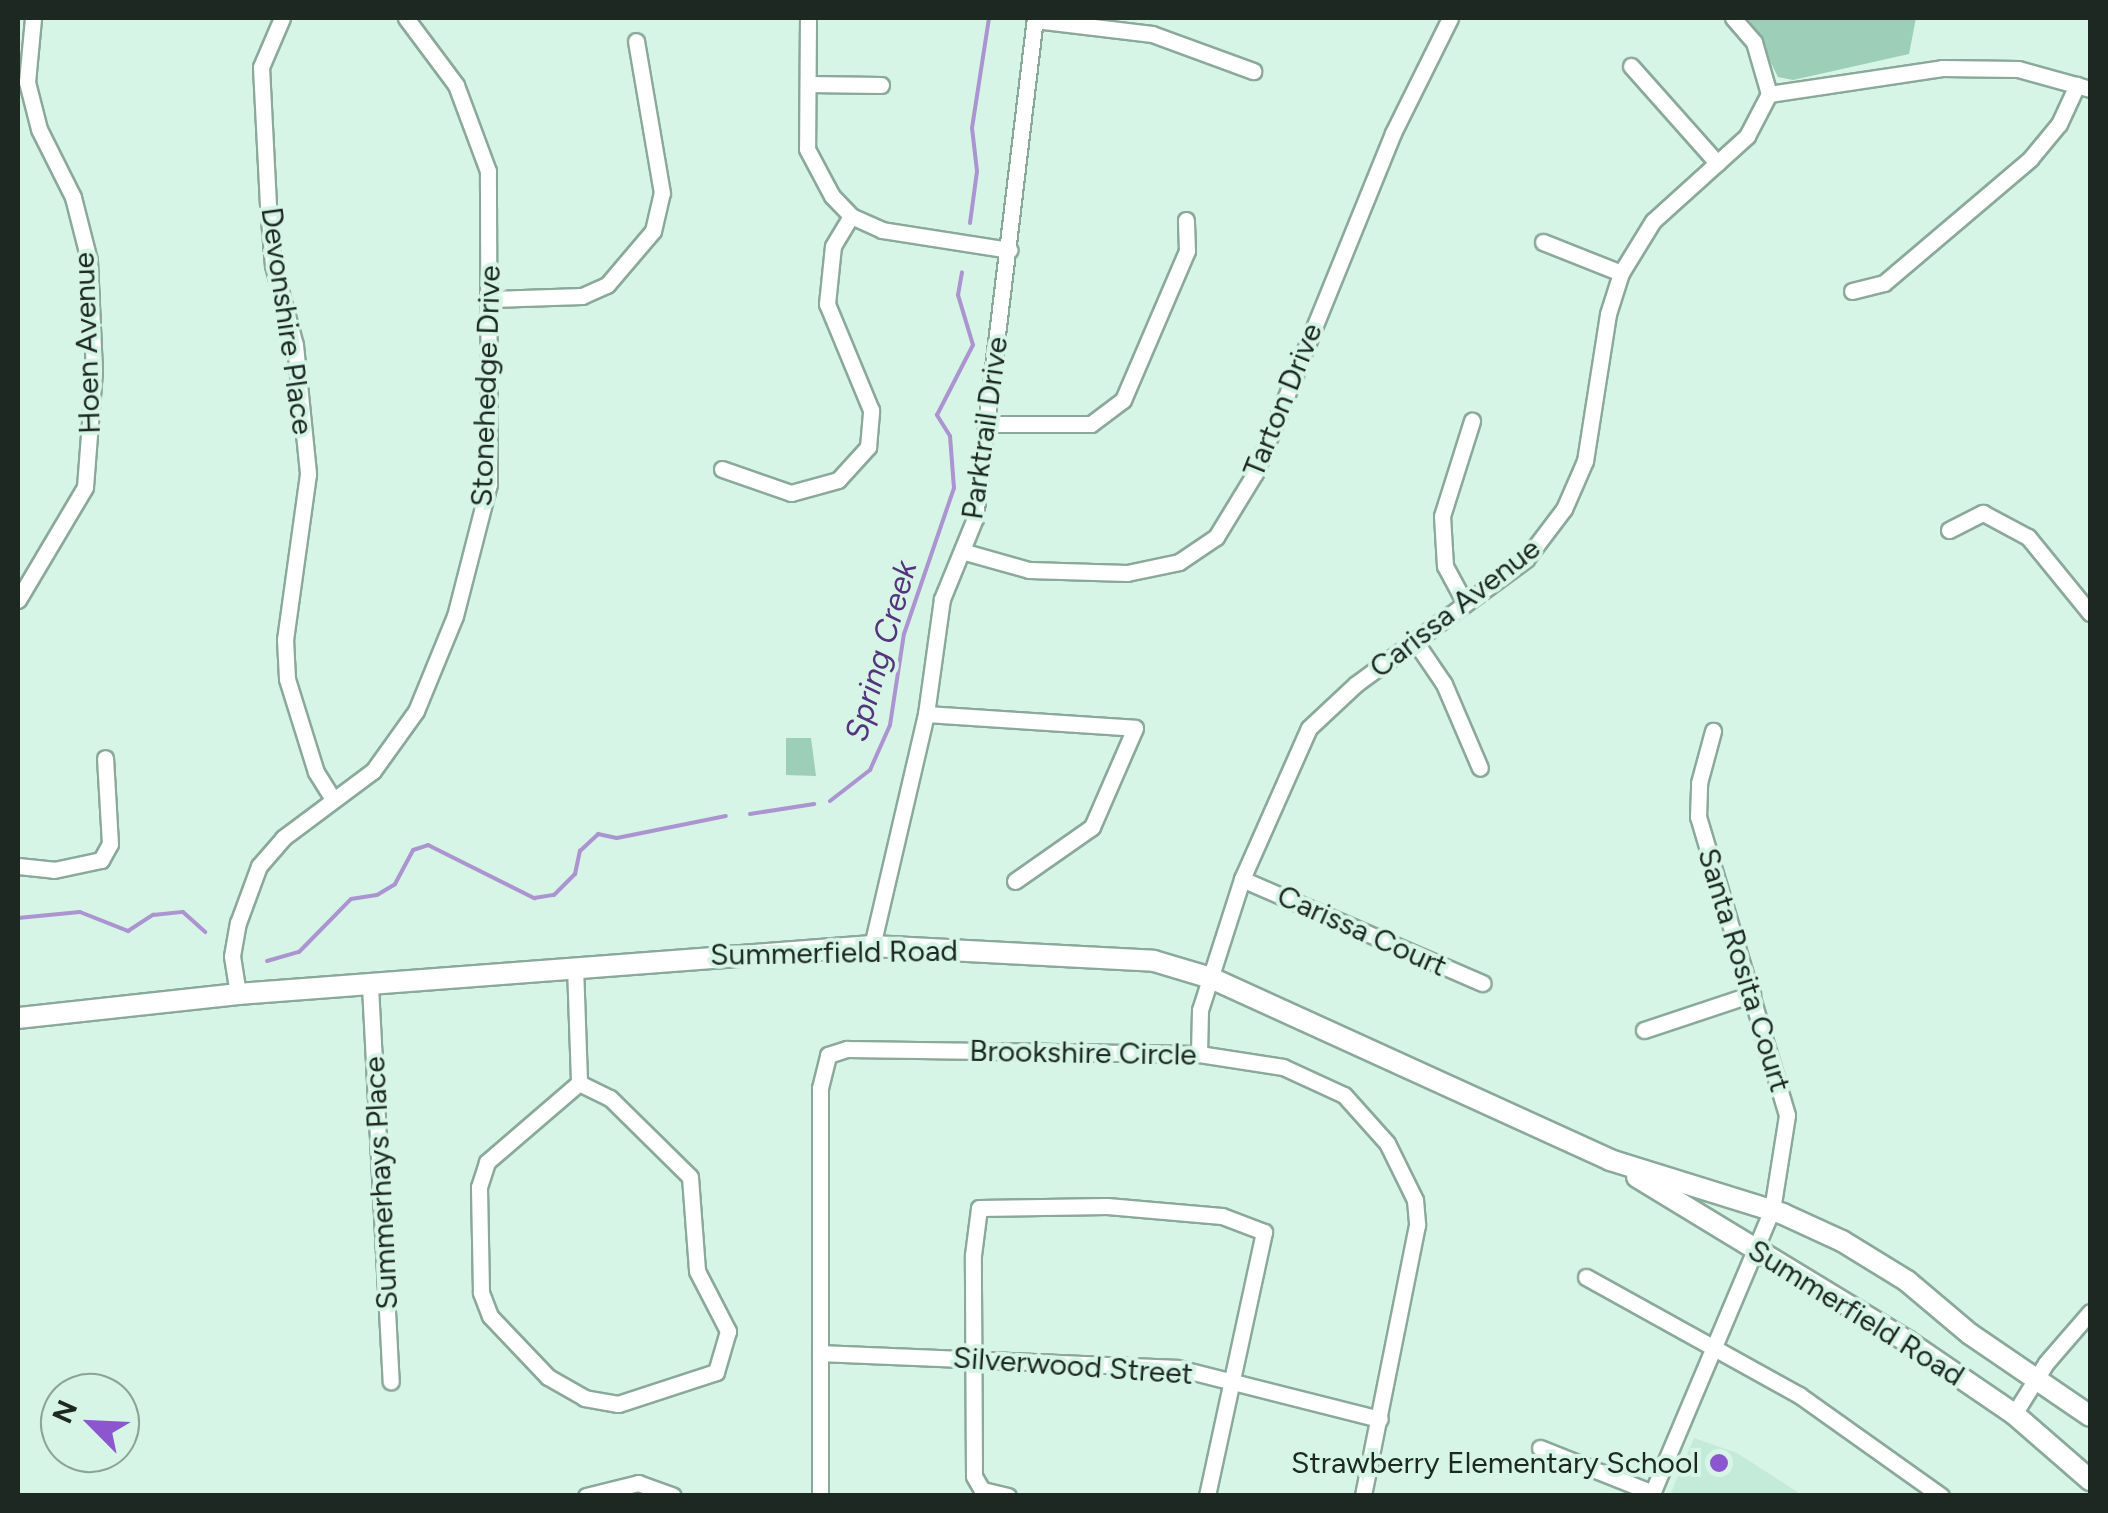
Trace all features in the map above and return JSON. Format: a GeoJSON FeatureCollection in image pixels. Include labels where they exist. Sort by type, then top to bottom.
{"type":"FeatureCollection","features":[{"type":"Feature","properties":{"kind":"street","name":"Hoen Avenue"},"geometry":{"type":"LineString","coordinates":[[18,600],[85,487],[94,371],[89,260],[73,197],[39,129],[22,82],[33,18]]}},
{"type":"Feature","properties":{"kind":"street","name":"Devonshire Place"},"geometry":{"type":"LineString","coordinates":[[282,18],[261,68],[268,206],[272,265],[295,344],[308,474],[285,640],[287,679],[316,772],[332,798]]}},
{"type":"Feature","properties":{"kind":"street","name":"Stonehedge Drive"},"geometry":{"type":"LineString","coordinates":[[238,994],[232,956],[238,923],[259,866],[332,798],[373,771],[416,711],[455,616],[489,484],[492,299],[488,171],[456,85],[406,18]]}},
{"type":"Feature","properties":{"kind":"street"},"geometry":{"type":"LineString","coordinates":[[808,18],[807,149],[818,175],[851,216],[882,230],[1009,250]]}},
{"type":"Feature","properties":{"kind":"street","name":"Tarton Drive"},"geometry":{"type":"LineString","coordinates":[[964,552],[1029,570],[1127,573],[1179,562],[1216,537],[1255,473],[1392,133],[1450,18]]}},
{"type":"Feature","properties":{"kind":"street"},"geometry":{"type":"LineString","coordinates":[[1733,18],[1754,42],[1769,94],[1942,68],[2018,70],[2084,87],[2030,159],[1884,283],[1852,291]]}},
{"type":"Feature","properties":{"kind":"street"},"geometry":{"type":"LineString","coordinates":[[1035,19],[1152,34],[1252,71]]}},
{"type":"Feature","properties":{"kind":"street","name":"Parktrail Drive"},"geometry":{"type":"LineString","coordinates":[[872,946],[926,714],[938,614],[964,552],[989,424],[1035,19]]}},
{"type":"Feature","properties":{"kind":"street"},"geometry":{"type":"LineString","coordinates":[[492,299],[582,296],[607,285],[653,231],[662,193],[636,41]]}},
{"type":"Feature","properties":{"kind":"street"},"geometry":{"type":"LineString","coordinates":[[1631,66],[1717,163]]}},
{"type":"Feature","properties":{"kind":"street"},"geometry":{"type":"LineString","coordinates":[[808,84],[882,85]]}},
{"type":"Feature","properties":{"kind":"street","name":"Carissa Avenue"},"geometry":{"type":"LineString","coordinates":[[1199,1054],[1200,1010],[1242,878],[1309,728],[1414,640],[1526,559],[1564,510],[1585,461],[1608,314],[1621,273],[1654,222],[1747,136],[1769,94]]}},
{"type":"Feature","properties":{"kind":"street"},"geometry":{"type":"LineString","coordinates":[[722,469],[791,493],[838,480],[868,447],[870,410],[827,304],[833,246],[851,216]]}},
{"type":"Feature","properties":{"kind":"street"},"geometry":{"type":"LineString","coordinates":[[989,424],[1091,424],[1115,408],[1134,382],[1188,250],[1186,220]]}},
{"type":"Feature","properties":{"kind":"street"},"geometry":{"type":"LineString","coordinates":[[1543,242],[1621,273]]}},
{"type":"Feature","properties":{"kind":"street"},"geometry":{"type":"LineString","coordinates":[[1464,603],[1445,566],[1442,516],[1472,420]]}},
{"type":"Feature","properties":{"kind":"street"},"geometry":{"type":"LineString","coordinates":[[1950,530],[1983,513],[2000,521],[2039,549],[2090,613]]}},
{"type":"Feature","properties":{"kind":"street"},"geometry":{"type":"LineString","coordinates":[[1414,640],[1444,684],[1480,768]]}},
{"type":"Feature","properties":{"kind":"street"},"geometry":{"type":"LineString","coordinates":[[926,714],[1134,728],[1092,827],[1016,881]]}},
{"type":"Feature","properties":{"kind":"street","name":"Santa Rosita Court"},"geometry":{"type":"LineString","coordinates":[[1652,1494],[1772,1210],[1787,1116],[1698,818],[1699,783],[1713,731]]}},
{"type":"Feature","properties":{"kind":"street"},"geometry":{"type":"LineString","coordinates":[[18,866],[54,870],[102,860],[110,844],[106,758]]}},
{"type":"Feature","properties":{"kind":"street","name":"Carissa Court"},"geometry":{"type":"LineString","coordinates":[[1242,878],[1482,983]]}},
{"type":"Feature","properties":{"kind":"street","name":"Summerfield Road"},"geometry":{"type":"LineString","coordinates":[[18,1018],[238,994],[872,946],[1110,955],[1210,978],[1610,1160],[2014,1414],[2090,1480]]}},
{"type":"Feature","properties":{"kind":"street"},"geometry":{"type":"LineString","coordinates":[[575,966],[578,1083]]}},
{"type":"Feature","properties":{"kind":"street","name":"Summerhays Place"},"geometry":{"type":"LineString","coordinates":[[370,986],[391,1380]]}},
{"type":"Feature","properties":{"kind":"street"},"geometry":{"type":"LineString","coordinates":[[1644,1030],[1752,994]]}},
{"type":"Feature","properties":{"kind":"street","name":"Brookshire Circle"},"geometry":{"type":"LineString","coordinates":[[820,1496],[820,1088],[828,1055],[847,1049],[1199,1054],[1283,1067],[1344,1096],[1387,1143],[1416,1200],[1414,1264],[1363,1496]]}},
{"type":"Feature","properties":{"kind":"street"},"geometry":{"type":"LineString","coordinates":[[578,1083],[610,1098],[690,1177],[697,1271],[728,1331],[716,1372],[618,1404],[585,1398],[548,1376],[490,1316],[480,1292],[480,1187],[487,1162],[578,1083]]}},
{"type":"Feature","properties":{"kind":"street","name":"Summerfield Road"},"geometry":{"type":"LineString","coordinates":[[1610,1160],[1772,1210],[1842,1241],[1907,1281],[2034,1380],[2090,1416]]}},
{"type":"Feature","properties":{"kind":"street"},"geometry":{"type":"LineString","coordinates":[[1008,1496],[982,1490],[974,1476],[979,1208],[1145,1209],[1222,1216],[1264,1232],[1236,1380],[1207,1496]]}},
{"type":"Feature","properties":{"kind":"street"},"geometry":{"type":"LineString","coordinates":[[1586,1277],[1798,1395],[1941,1496]]}},
{"type":"Feature","properties":{"kind":"street"},"geometry":{"type":"LineString","coordinates":[[2014,1414],[2034,1380],[2090,1312]]}},
{"type":"Feature","properties":{"kind":"street","name":"Silverwood Street"},"geometry":{"type":"LineString","coordinates":[[820,1354],[1178,1368],[1380,1419]]}},
{"type":"Feature","properties":{"kind":"street"},"geometry":{"type":"LineString","coordinates":[[1540,1448],[1652,1494]]}},
{"type":"Feature","properties":{"kind":"street"},"geometry":{"type":"LineString","coordinates":[[586,1496],[638,1483],[673,1496]]}},
{"type":"Feature","properties":{"kind":"shaded area"},"geometry":{"type":"Polygon","coordinates":[[[1748,18],[1916,18],[1909,54],[1793,80],[1778,77],[1748,18]]]}},
{"type":"Feature","properties":{"kind":"shaded area"},"geometry":{"type":"Polygon","coordinates":[[[786,738],[811,738],[816,776],[786,775],[786,738]]]}},
{"type":"Feature","properties":{"kind":"shaded area","name":"Strawberry Elementary School"},"geometry":{"type":"Polygon","coordinates":[[[1694,1438],[1737,1453],[1802,1495],[1670,1495],[1694,1438]]]}},
{"type":"Feature","properties":{"kind":"waterway","name":"Spring Creek"},"geometry":{"type":"LineString","coordinates":[[970,223],[977,171],[972,128],[989,18]]}},
{"type":"Feature","properties":{"kind":"waterway","name":"Spring Creek"},"geometry":{"type":"LineString","coordinates":[[830,801],[870,770],[890,725],[904,634],[954,488],[950,436],[937,415],[973,345],[958,295],[962,272]]}},
{"type":"Feature","properties":{"kind":"waterway","name":"Spring Creek"},"geometry":{"type":"LineString","coordinates":[[750,814],[814,804]]}},
{"type":"Feature","properties":{"kind":"waterway","name":"Spring Creek"},"geometry":{"type":"LineString","coordinates":[[267,961],[299,952],[351,899],[377,895],[395,884],[413,850],[428,845],[534,898],[554,895],[575,874],[580,851],[598,834],[617,838],[726,816]]}},
{"type":"Feature","properties":{"kind":"waterway","name":"Spring Creek"},"geometry":{"type":"LineString","coordinates":[[18,918],[80,912],[128,931],[153,915],[183,912],[205,932]]}},
{"type":"Feature","properties":{"kind":"place","name":"Strawberry Elementary School"},"geometry":{"type":"Point","coordinates":[1719,1463]}}]}
